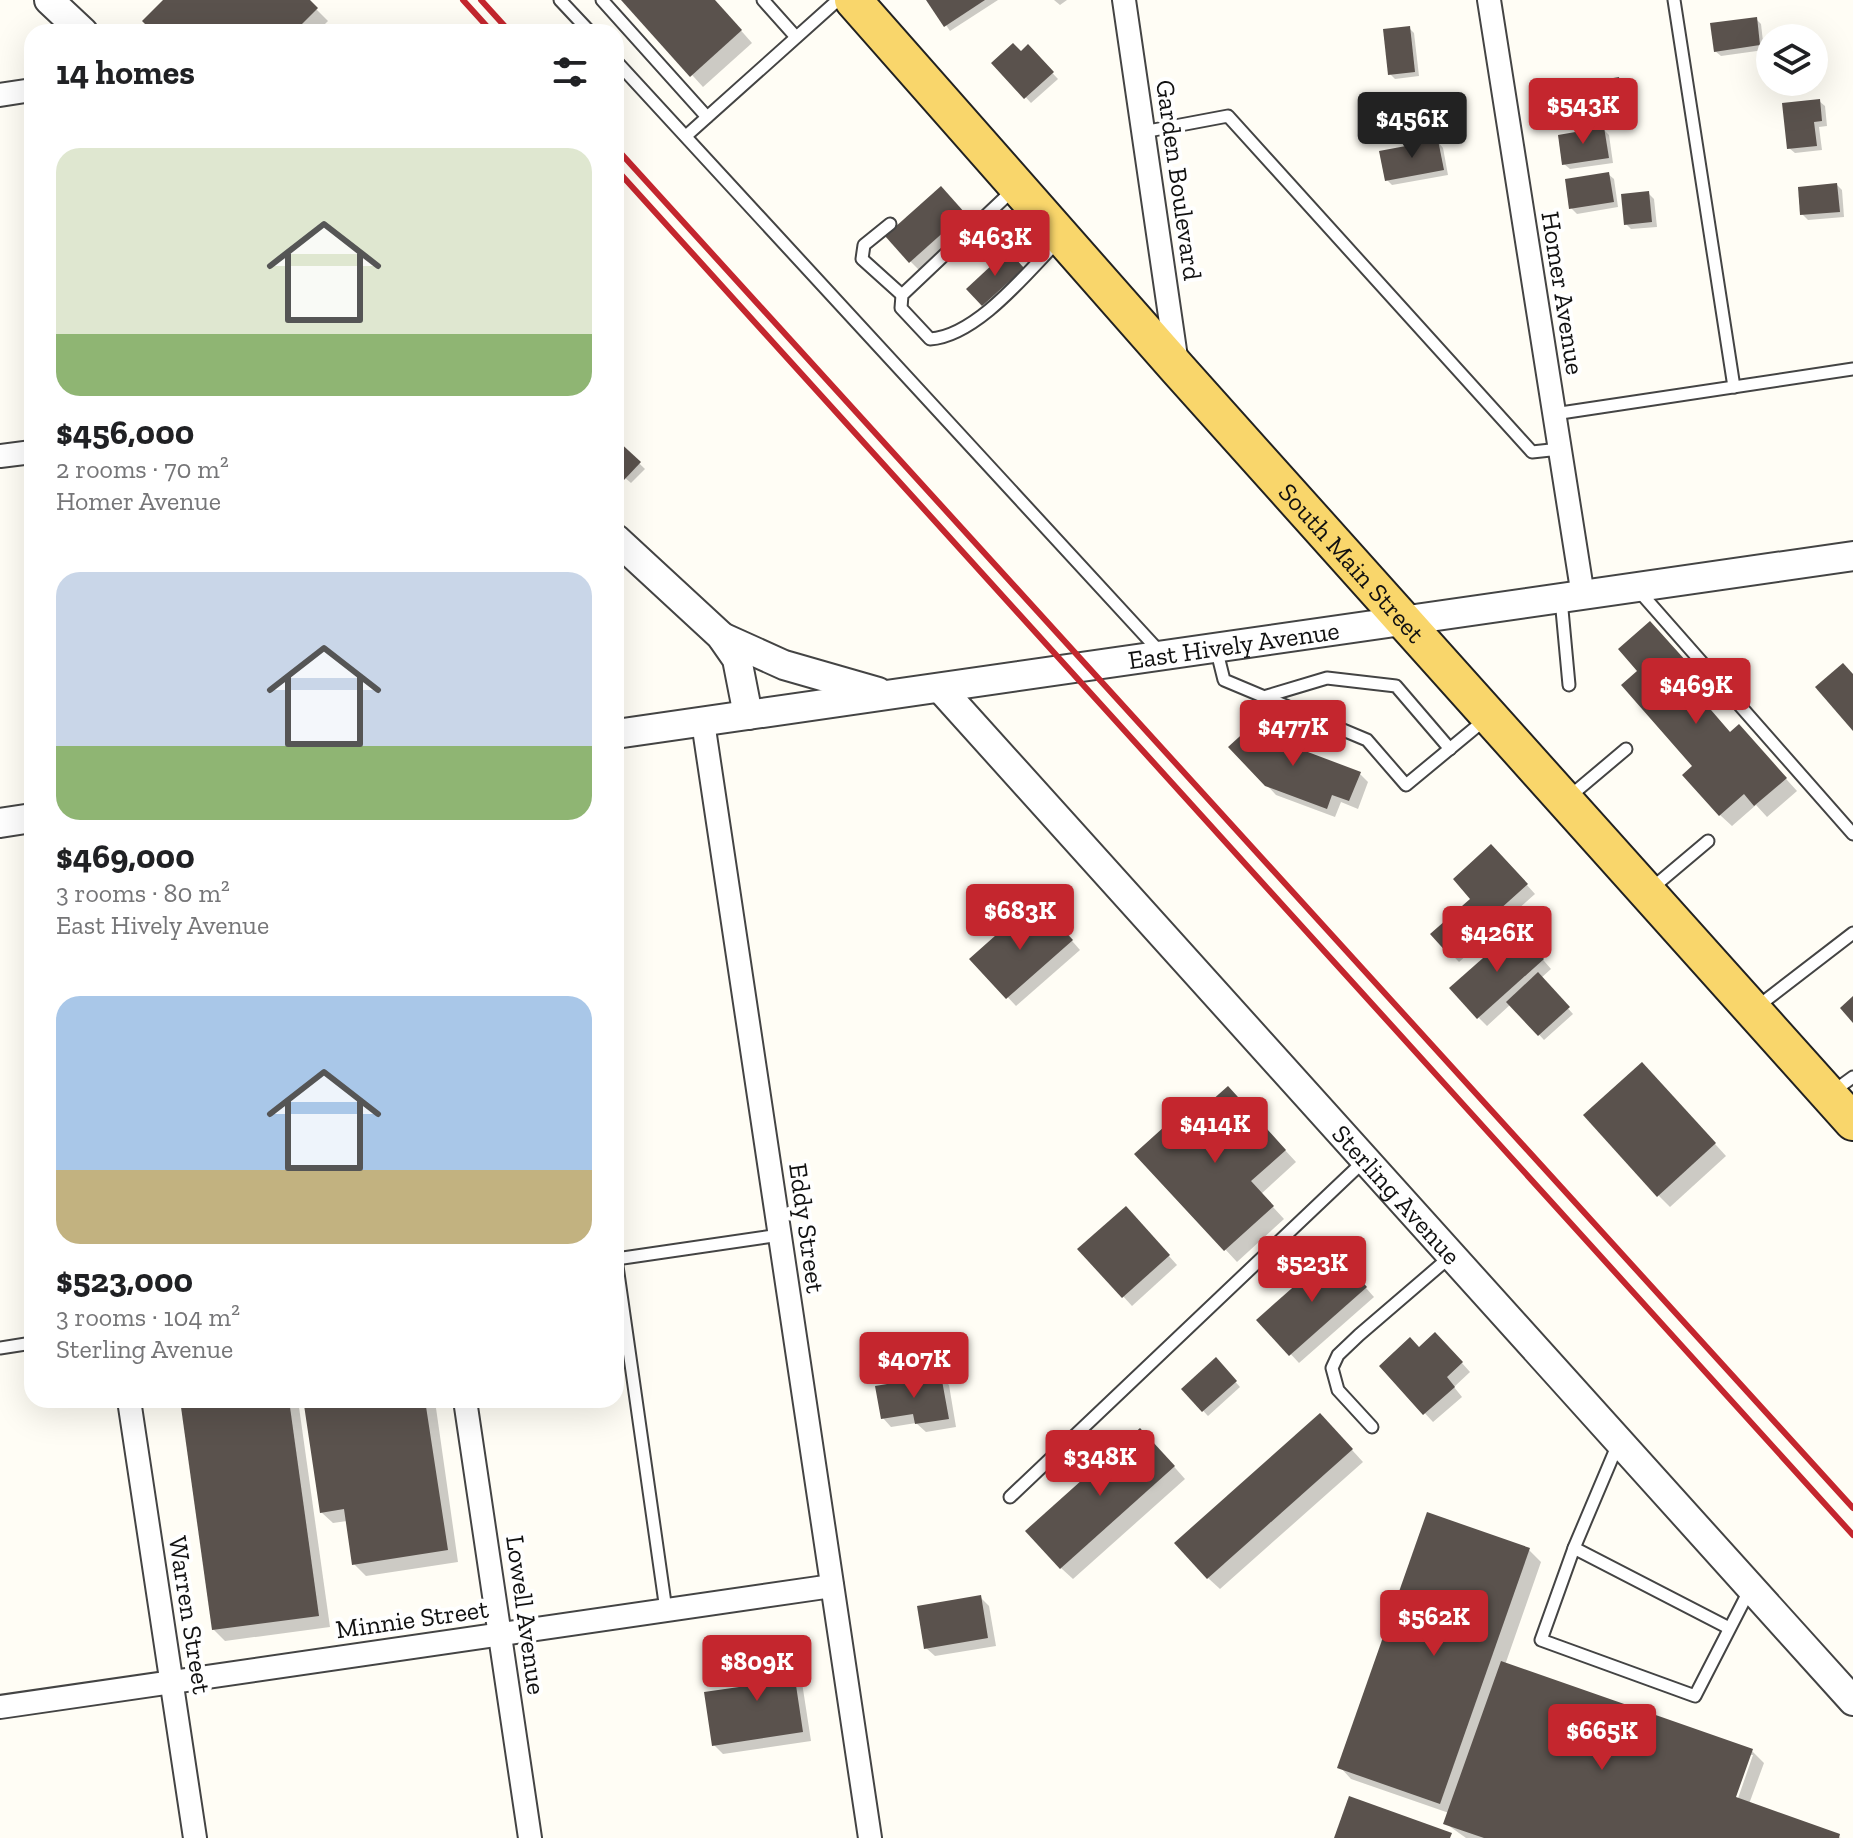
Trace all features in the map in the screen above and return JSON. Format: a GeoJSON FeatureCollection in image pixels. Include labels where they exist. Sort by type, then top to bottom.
{"type":"FeatureCollection","features":[{"type":"Feature","properties":{"kind":"main road","name":"South Main Street"},"geometry":{"type":"LineString","coordinates":[[853,0],[1178,369],[1753,1010],[1841,1086],[1853,1122]]}},
{"type":"Feature","properties":{"kind":"street"},"geometry":{"type":"LineString","coordinates":[[49,0],[74,24]]}},
{"type":"Feature","properties":{"kind":"street","name":"Garden Boulevard"},"geometry":{"type":"LineString","coordinates":[[1124,0],[1178,369]]}},
{"type":"Feature","properties":{"kind":"street","name":"Homer Avenue"},"geometry":{"type":"LineString","coordinates":[[1489,0],[1560,449],[1572,597]]}},
{"type":"Feature","properties":{"kind":"street"},"geometry":{"type":"LineString","coordinates":[[0,95],[24,91]]}},
{"type":"Feature","properties":{"kind":"street"},"geometry":{"type":"LineString","coordinates":[[0,456],[24,453]]}},
{"type":"Feature","properties":{"kind":"street"},"geometry":{"type":"LineString","coordinates":[[624,546],[721,636],[737,659],[748,715]]}},
{"type":"Feature","properties":{"kind":"street","name":"East Hively Avenue"},"geometry":{"type":"LineString","coordinates":[[624,733],[1853,556]]}},
{"type":"Feature","properties":{"kind":"street"},"geometry":{"type":"LineString","coordinates":[[721,636],[784,665],[892,695]]}},
{"type":"Feature","properties":{"kind":"street","name":"Sterling Avenue"},"geometry":{"type":"LineString","coordinates":[[940,688],[1853,1701]]}},
{"type":"Feature","properties":{"kind":"street","name":"Eddy Street"},"geometry":{"type":"LineString","coordinates":[[703,722],[870,1838]]}},
{"type":"Feature","properties":{"kind":"street"},"geometry":{"type":"LineString","coordinates":[[0,823],[24,819]]}},
{"type":"Feature","properties":{"kind":"street","name":"Warren Street"},"geometry":{"type":"LineString","coordinates":[[130,1408],[195,1838]]}},
{"type":"Feature","properties":{"kind":"street","name":"Lowell Avenue"},"geometry":{"type":"LineString","coordinates":[[466,1408],[530,1838]]}},
{"type":"Feature","properties":{"kind":"street","name":"Minnie Street"},"geometry":{"type":"LineString","coordinates":[[0,1707],[832,1586]]}},
{"type":"Feature","properties":{"kind":"lane"},"geometry":{"type":"LineString","coordinates":[[560,0],[582,24]]}},
{"type":"Feature","properties":{"kind":"lane"},"geometry":{"type":"LineString","coordinates":[[602,0],[624,24]]}},
{"type":"Feature","properties":{"kind":"lane"},"geometry":{"type":"LineString","coordinates":[[763,0],[796,37]]}},
{"type":"Feature","properties":{"kind":"lane"},"geometry":{"type":"LineString","coordinates":[[686,136],[838,0]]}},
{"type":"Feature","properties":{"kind":"lane"},"geometry":{"type":"LineString","coordinates":[[1674,0],[1734,387]]}},
{"type":"Feature","properties":{"kind":"lane"},"geometry":{"type":"LineString","coordinates":[[624,25],[707,117]]}},
{"type":"Feature","properties":{"kind":"lane"},"geometry":{"type":"LineString","coordinates":[[624,70],[1163,656]]}},
{"type":"Feature","properties":{"kind":"lane"},"geometry":{"type":"LineString","coordinates":[[1143,132],[1228,116],[1532,452],[1560,449]]}},
{"type":"Feature","properties":{"kind":"lane"},"geometry":{"type":"LineString","coordinates":[[1017,186],[902,295],[901,308],[918,331],[930,339],[948,338],[979,317],[1020,281],[1062,237]]}},
{"type":"Feature","properties":{"kind":"lane"},"geometry":{"type":"LineString","coordinates":[[890,224],[864,245],[862,259],[902,295]]}},
{"type":"Feature","properties":{"kind":"lane"},"geometry":{"type":"LineString","coordinates":[[1554,414],[1853,369]]}},
{"type":"Feature","properties":{"kind":"lane"},"geometry":{"type":"LineString","coordinates":[[1636,588],[1853,834]]}},
{"type":"Feature","properties":{"kind":"lane"},"geometry":{"type":"LineString","coordinates":[[1569,685],[1572,597]]}},
{"type":"Feature","properties":{"kind":"lane"},"geometry":{"type":"LineString","coordinates":[[1216,648],[1224,680],[1367,740],[1406,785],[1490,716]]}},
{"type":"Feature","properties":{"kind":"lane"},"geometry":{"type":"LineString","coordinates":[[1267,696],[1327,678],[1396,686],[1450,749]]}},
{"type":"Feature","properties":{"kind":"lane"},"geometry":{"type":"LineString","coordinates":[[1566,800],[1626,749]]}},
{"type":"Feature","properties":{"kind":"lane"},"geometry":{"type":"LineString","coordinates":[[1647,892],[1708,841]]}},
{"type":"Feature","properties":{"kind":"lane"},"geometry":{"type":"LineString","coordinates":[[1753,1010],[1853,933]]}},
{"type":"Feature","properties":{"kind":"lane"},"geometry":{"type":"LineString","coordinates":[[1010,1497],[1365,1160]]}},
{"type":"Feature","properties":{"kind":"lane"},"geometry":{"type":"LineString","coordinates":[[624,1258],[780,1235]]}},
{"type":"Feature","properties":{"kind":"lane"},"geometry":{"type":"LineString","coordinates":[[1372,1427],[1338,1390],[1332,1368],[1338,1355],[1359,1335],[1451,1255]]}},
{"type":"Feature","properties":{"kind":"lane"},"geometry":{"type":"LineString","coordinates":[[624,1315],[666,1610]]}},
{"type":"Feature","properties":{"kind":"lane"},"geometry":{"type":"LineString","coordinates":[[0,1348],[24,1344]]}},
{"type":"Feature","properties":{"kind":"lane"},"geometry":{"type":"LineString","coordinates":[[1619,1443],[1574,1548],[1541,1640],[1695,1696],[1750,1587]]}},
{"type":"Feature","properties":{"kind":"lane"},"geometry":{"type":"LineString","coordinates":[[1574,1548],[1729,1628]]}},
{"type":"Feature","properties":{"kind":"building"},"geometry":{"type":"Polygon","coordinates":[[[163,0],[310,0],[318,8],[302,24],[145,24],[142,21],[163,0]]]}},
{"type":"Feature","properties":{"kind":"building"},"geometry":{"type":"Polygon","coordinates":[[[621,0],[715,0],[742,30],[690,77],[621,0]]]}},
{"type":"Feature","properties":{"kind":"building"},"geometry":{"type":"Polygon","coordinates":[[[926,0],[985,0],[944,27],[926,0]]]}},
{"type":"Feature","properties":{"kind":"building"},"geometry":{"type":"Polygon","coordinates":[[[1757,17],[1756,46],[1714,52],[1710,23],[1757,17]]]}},
{"type":"Feature","properties":{"kind":"building"},"geometry":{"type":"Polygon","coordinates":[[[1410,26],[1415,72],[1388,75],[1383,29],[1410,26]]]}},
{"type":"Feature","properties":{"kind":"building"},"geometry":{"type":"Polygon","coordinates":[[[1013,43],[1021,51],[1028,44],[1054,72],[1024,99],[991,63],[1013,43]]]}},
{"type":"Feature","properties":{"kind":"building"},"geometry":{"type":"Polygon","coordinates":[[[1619,77],[1623,103],[1554,114],[1550,89],[1619,77]]]}},
{"type":"Feature","properties":{"kind":"building"},"geometry":{"type":"Polygon","coordinates":[[[1820,99],[1822,121],[1814,122],[1817,146],[1787,149],[1782,103],[1820,99]]]}},
{"type":"Feature","properties":{"kind":"building"},"geometry":{"type":"Polygon","coordinates":[[[1604,127],[1609,158],[1562,165],[1558,135],[1604,127]]]}},
{"type":"Feature","properties":{"kind":"building"},"geometry":{"type":"Polygon","coordinates":[[[1438,140],[1444,170],[1385,181],[1379,151],[1438,140]]]}},
{"type":"Feature","properties":{"kind":"building"},"geometry":{"type":"Polygon","coordinates":[[[1609,172],[1614,202],[1569,209],[1565,179],[1609,172]]]}},
{"type":"Feature","properties":{"kind":"building"},"geometry":{"type":"Polygon","coordinates":[[[1837,183],[1840,212],[1800,215],[1798,187],[1837,183]]]}},
{"type":"Feature","properties":{"kind":"building"},"geometry":{"type":"Polygon","coordinates":[[[941,186],[965,213],[909,263],[885,236],[941,186]]]}},
{"type":"Feature","properties":{"kind":"building"},"geometry":{"type":"Polygon","coordinates":[[[1649,191],[1652,222],[1624,225],[1621,194],[1649,191]]]}},
{"type":"Feature","properties":{"kind":"building"},"geometry":{"type":"Polygon","coordinates":[[[1008,250],[1024,268],[982,306],[966,289],[1008,250]]]}},
{"type":"Feature","properties":{"kind":"building"},"geometry":{"type":"Polygon","coordinates":[[[624,446],[641,462],[624,480],[624,446]]]}},
{"type":"Feature","properties":{"kind":"building"},"geometry":{"type":"Polygon","coordinates":[[[1650,621],[1696,672],[1686,681],[1730,732],[1739,724],[1787,778],[1754,806],[1744,794],[1719,816],[1682,775],[1692,766],[1621,685],[1637,671],[1618,649],[1650,621]]]}},
{"type":"Feature","properties":{"kind":"building"},"geometry":{"type":"Polygon","coordinates":[[[1843,663],[1853,674],[1853,731],[1815,687],[1843,663]]]}},
{"type":"Feature","properties":{"kind":"building"},"geometry":{"type":"Polygon","coordinates":[[[1260,718],[1284,743],[1361,772],[1349,801],[1332,795],[1327,809],[1265,786],[1228,747],[1260,718]]]}},
{"type":"Feature","properties":{"kind":"building"},"geometry":{"type":"Polygon","coordinates":[[[1491,844],[1528,884],[1449,955],[1430,934],[1470,899],[1453,879],[1491,844]]]}},
{"type":"Feature","properties":{"kind":"building"},"geometry":{"type":"Polygon","coordinates":[[[1023,911],[1036,925],[1049,914],[1073,940],[1006,999],[969,959],[1023,911]]]}},
{"type":"Feature","properties":{"kind":"building"},"geometry":{"type":"Polygon","coordinates":[[[1517,928],[1544,959],[1477,1019],[1449,988],[1517,928]]]}},
{"type":"Feature","properties":{"kind":"building"},"geometry":{"type":"Polygon","coordinates":[[[1538,972],[1570,1007],[1538,1036],[1506,1002],[1538,972]]]}},
{"type":"Feature","properties":{"kind":"building"},"geometry":{"type":"Polygon","coordinates":[[[1853,996],[1853,1023],[1840,1008],[1853,996]]]}},
{"type":"Feature","properties":{"kind":"building"},"geometry":{"type":"Polygon","coordinates":[[[1642,1062],[1716,1143],[1657,1197],[1583,1115],[1642,1062]]]}},
{"type":"Feature","properties":{"kind":"building"},"geometry":{"type":"Polygon","coordinates":[[[1228,1086],[1286,1150],[1251,1181],[1274,1206],[1224,1251],[1134,1154],[1185,1108],[1193,1117],[1228,1086]]]}},
{"type":"Feature","properties":{"kind":"building"},"geometry":{"type":"Polygon","coordinates":[[[1126,1206],[1170,1255],[1122,1298],[1077,1249],[1126,1206]]]}},
{"type":"Feature","properties":{"kind":"building"},"geometry":{"type":"Polygon","coordinates":[[[1334,1251],[1367,1287],[1289,1356],[1256,1320],[1334,1251]]]}},
{"type":"Feature","properties":{"kind":"building"},"geometry":{"type":"Polygon","coordinates":[[[1435,1332],[1463,1362],[1447,1377],[1455,1387],[1423,1415],[1379,1366],[1410,1337],[1419,1347],[1435,1332]]]}},
{"type":"Feature","properties":{"kind":"building"},"geometry":{"type":"Polygon","coordinates":[[[1216,1357],[1237,1381],[1202,1412],[1181,1389],[1216,1357]]]}},
{"type":"Feature","properties":{"kind":"building"},"geometry":{"type":"Polygon","coordinates":[[[941,1375],[949,1419],[915,1424],[913,1414],[881,1419],[875,1386],[941,1375]]]}},
{"type":"Feature","properties":{"kind":"building"},"geometry":{"type":"Polygon","coordinates":[[[181,1408],[290,1408],[319,1616],[212,1630],[181,1408]]]}},
{"type":"Feature","properties":{"kind":"building"},"geometry":{"type":"Polygon","coordinates":[[[304,1408],[426,1408],[448,1550],[352,1565],[344,1509],[320,1513],[304,1408]]]}},
{"type":"Feature","properties":{"kind":"building"},"geometry":{"type":"Polygon","coordinates":[[[1320,1413],[1353,1449],[1207,1579],[1174,1543],[1320,1413]]]}},
{"type":"Feature","properties":{"kind":"building"},"geometry":{"type":"Polygon","coordinates":[[[1140,1428],[1175,1466],[1060,1569],[1025,1531],[1140,1428]]]}},
{"type":"Feature","properties":{"kind":"building"},"geometry":{"type":"Polygon","coordinates":[[[1427,1512],[1530,1548],[1440,1804],[1337,1768],[1427,1512]]]}},
{"type":"Feature","properties":{"kind":"building"},"geometry":{"type":"Polygon","coordinates":[[[981,1595],[988,1638],[924,1649],[917,1606],[981,1595]]]}},
{"type":"Feature","properties":{"kind":"building"},"geometry":{"type":"Polygon","coordinates":[[[791,1652],[803,1732],[712,1746],[704,1692],[746,1686],[742,1659],[791,1652]]]}},
{"type":"Feature","properties":{"kind":"building"},"geometry":{"type":"Polygon","coordinates":[[[1501,1661],[1753,1749],[1736,1797],[1840,1834],[1839,1838],[1484,1838],[1443,1824],[1501,1661]]]}},
{"type":"Feature","properties":{"kind":"building"},"geometry":{"type":"Polygon","coordinates":[[[1349,1796],[1452,1833],[1450,1838],[1334,1838],[1349,1796]]]}},
{"type":"Feature","properties":{"kind":"railway"},"geometry":{"type":"LineString","coordinates":[[463,0],[485,24]]}},
{"type":"Feature","properties":{"kind":"railway"},"geometry":{"type":"LineString","coordinates":[[481,0],[503,24]]}},
{"type":"Feature","properties":{"kind":"railway"},"geometry":{"type":"LineString","coordinates":[[624,157],[1853,1508]]}},
{"type":"Feature","properties":{"kind":"railway"},"geometry":{"type":"LineString","coordinates":[[624,178],[1853,1535]]}}]}
